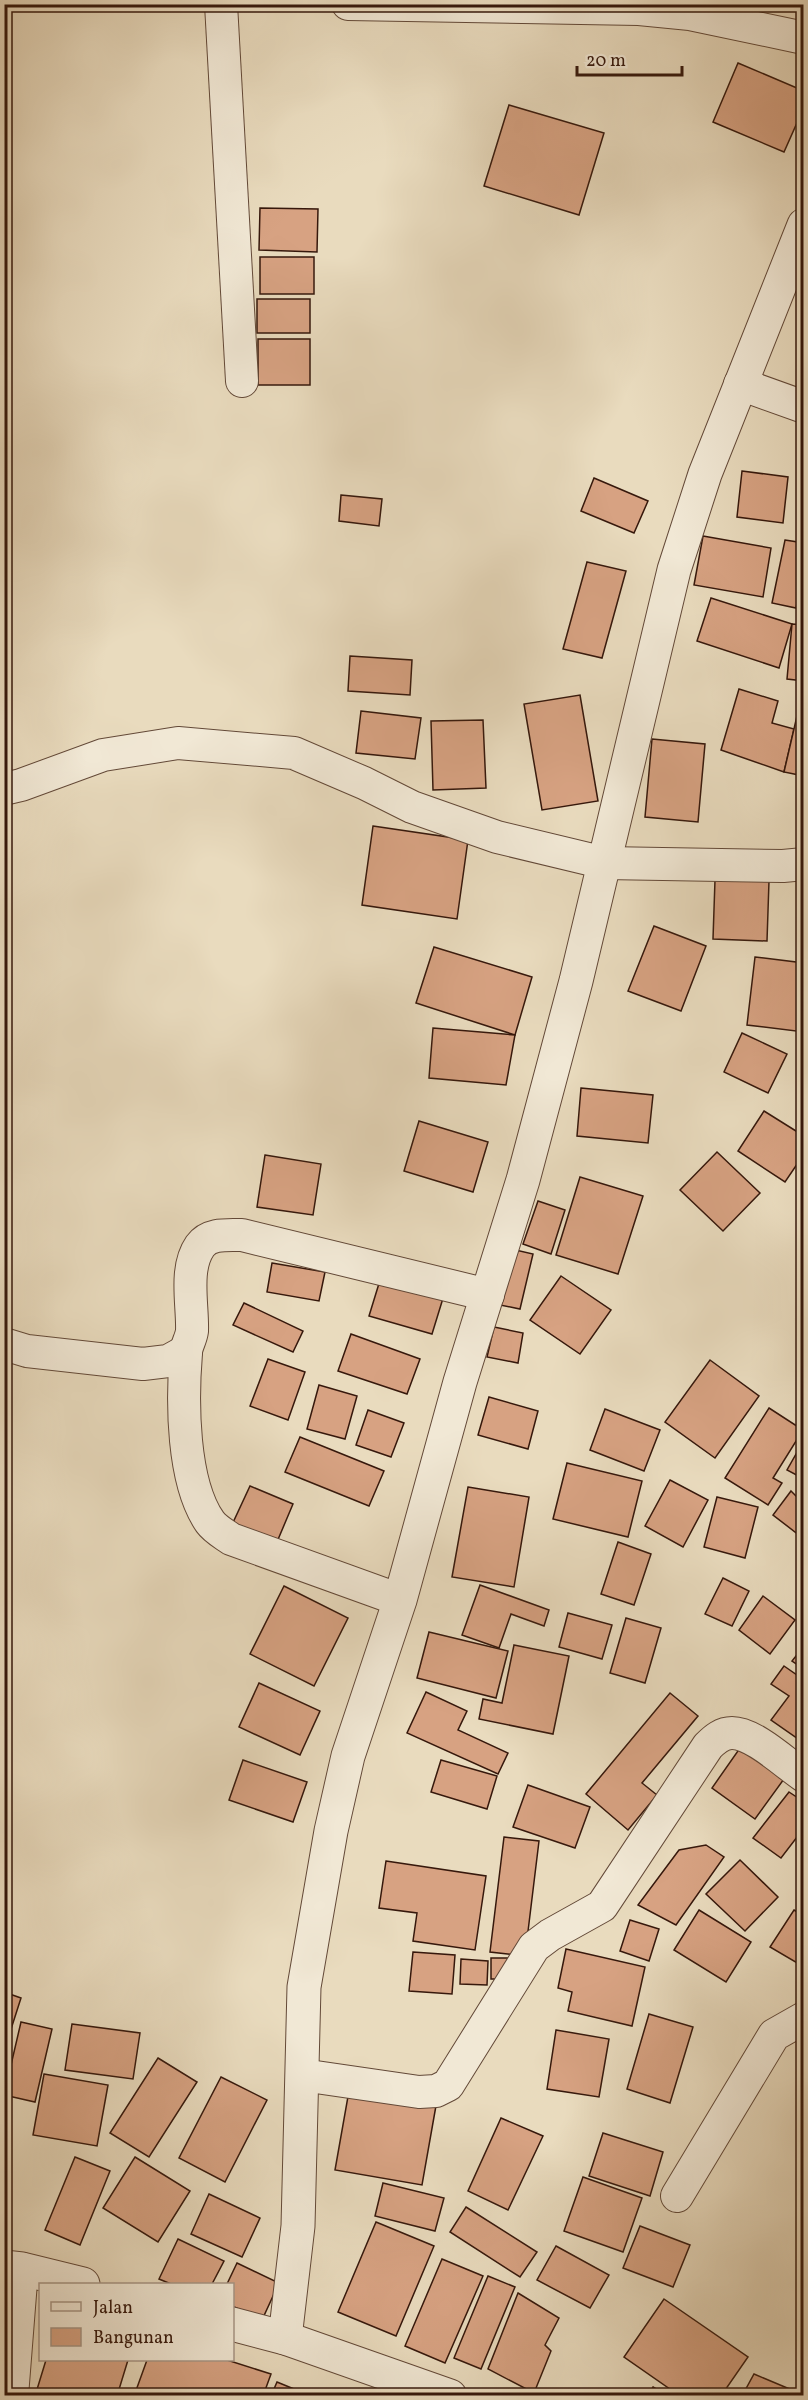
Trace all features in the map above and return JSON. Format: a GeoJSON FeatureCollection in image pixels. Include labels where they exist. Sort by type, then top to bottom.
{"type":"FeatureCollection","features":[{"type":"Feature","properties":{"kind":"street"},"geometry":{"type":"LineString","coordinates":[[220,4],[242,381]]}},
{"type":"Feature","properties":{"kind":"street"},"geometry":{"type":"LineString","coordinates":[[348,4],[639,9],[690,14],[804,38]]}},
{"type":"Feature","properties":{"kind":"street"},"geometry":{"type":"LineString","coordinates":[[285,2338],[298,2226],[304,1987],[331,1831],[348,1756],[400,1600],[460,1382],[489,1295],[544,1100],[605,863],[674,570],[705,474],[804,225]]}},
{"type":"Feature","properties":{"kind":"street"},"geometry":{"type":"LineString","coordinates":[[740,384],[804,407]]}},
{"type":"Feature","properties":{"kind":"street"},"geometry":{"type":"LineString","coordinates":[[4,789],[103,755],[178,743],[294,753],[364,783],[412,807],[497,837],[605,863],[783,866],[804,864]]}},
{"type":"Feature","properties":{"kind":"street"},"geometry":{"type":"LineString","coordinates":[[400,1600],[231,1539],[211,1524],[200,1505],[188,1457],[185,1425],[186,1351],[192,1334],[192,1264],[200,1245],[217,1235],[242,1234],[489,1295]]}},
{"type":"Feature","properties":{"kind":"street"},"geometry":{"type":"LineString","coordinates":[[4,1344],[27,1351],[143,1364],[168,1361],[186,1351]]}},
{"type":"Feature","properties":{"kind":"street"},"geometry":{"type":"LineString","coordinates":[[302,2076],[419,2092],[436,2091],[448,2085],[534,1947],[549,1935],[602,1906],[708,1746],[719,1736],[732,1733],[750,1737],[804,1776]]}},
{"type":"Feature","properties":{"kind":"street"},"geometry":{"type":"LineString","coordinates":[[677,2196],[774,2035],[804,2018]]}},
{"type":"Feature","properties":{"kind":"street"},"geometry":{"type":"LineString","coordinates":[[12,2396],[14,2268],[79,2283]]}},
{"type":"Feature","properties":{"kind":"street"},"geometry":{"type":"LineString","coordinates":[[234,2325],[285,2338],[450,2396]]}},
{"type":"Feature","properties":{"kind":"building"},"geometry":{"type":"Polygon","coordinates":[[[738,63],[804,91],[804,107],[784,152],[713,122],[738,63]]]}},
{"type":"Feature","properties":{"kind":"building"},"geometry":{"type":"Polygon","coordinates":[[[509,105],[604,133],[579,215],[484,186],[509,105]]]}},
{"type":"Feature","properties":{"kind":"building"},"geometry":{"type":"Polygon","coordinates":[[[260,208],[318,209],[317,252],[259,250],[260,208]]]}},
{"type":"Feature","properties":{"kind":"building"},"geometry":{"type":"Polygon","coordinates":[[[260,257],[314,257],[314,294],[260,294],[260,257]]]}},
{"type":"Feature","properties":{"kind":"building"},"geometry":{"type":"Polygon","coordinates":[[[257,299],[310,299],[310,333],[257,333],[257,299]]]}},
{"type":"Feature","properties":{"kind":"building"},"geometry":{"type":"Polygon","coordinates":[[[258,339],[310,339],[310,385],[258,385],[258,339]]]}},
{"type":"Feature","properties":{"kind":"building"},"geometry":{"type":"Polygon","coordinates":[[[804,355],[804,380],[797,377],[804,355]]]}},
{"type":"Feature","properties":{"kind":"building"},"geometry":{"type":"Polygon","coordinates":[[[742,471],[788,477],[783,523],[737,517],[742,471]]]}},
{"type":"Feature","properties":{"kind":"building"},"geometry":{"type":"Polygon","coordinates":[[[594,478],[648,501],[634,533],[581,511],[594,478]]]}},
{"type":"Feature","properties":{"kind":"building"},"geometry":{"type":"Polygon","coordinates":[[[341,495],[382,499],[379,526],[339,521],[341,495]]]}},
{"type":"Feature","properties":{"kind":"building"},"geometry":{"type":"Polygon","coordinates":[[[703,536],[771,548],[763,597],[694,585],[703,536]]]}},
{"type":"Feature","properties":{"kind":"building"},"geometry":{"type":"Polygon","coordinates":[[[785,540],[804,543],[804,573],[796,608],[772,603],[785,540]]]}},
{"type":"Feature","properties":{"kind":"building"},"geometry":{"type":"Polygon","coordinates":[[[587,562],[626,571],[602,658],[563,649],[587,562]]]}},
{"type":"Feature","properties":{"kind":"building"},"geometry":{"type":"Polygon","coordinates":[[[711,598],[792,624],[779,668],[697,641],[711,598]]]}},
{"type":"Feature","properties":{"kind":"building"},"geometry":{"type":"Polygon","coordinates":[[[792,624],[804,625],[804,681],[787,679],[792,624]]]}},
{"type":"Feature","properties":{"kind":"building"},"geometry":{"type":"Polygon","coordinates":[[[350,656],[412,660],[410,695],[348,691],[350,656]]]}},
{"type":"Feature","properties":{"kind":"building"},"geometry":{"type":"Polygon","coordinates":[[[739,689],[778,701],[772,723],[794,729],[784,772],[721,750],[739,689]]]}},
{"type":"Feature","properties":{"kind":"building"},"geometry":{"type":"Polygon","coordinates":[[[580,695],[598,801],[542,810],[524,704],[580,695]]]}},
{"type":"Feature","properties":{"kind":"building"},"geometry":{"type":"Polygon","coordinates":[[[800,703],[804,704],[804,776],[784,772],[800,703]]]}},
{"type":"Feature","properties":{"kind":"building"},"geometry":{"type":"Polygon","coordinates":[[[361,711],[421,718],[415,759],[356,753],[361,711]]]}},
{"type":"Feature","properties":{"kind":"building"},"geometry":{"type":"Polygon","coordinates":[[[483,720],[486,788],[433,790],[431,721],[483,720]]]}},
{"type":"Feature","properties":{"kind":"building"},"geometry":{"type":"Polygon","coordinates":[[[652,739],[705,744],[698,822],[645,817],[652,739]]]}},
{"type":"Feature","properties":{"kind":"building"},"geometry":{"type":"Polygon","coordinates":[[[373,826],[468,840],[457,919],[362,905],[373,826]]]}},
{"type":"Feature","properties":{"kind":"building"},"geometry":{"type":"Polygon","coordinates":[[[715,880],[769,881],[767,941],[713,939],[715,880]]]}},
{"type":"Feature","properties":{"kind":"building"},"geometry":{"type":"Polygon","coordinates":[[[654,926],[706,946],[681,1011],[628,991],[654,926]]]}},
{"type":"Feature","properties":{"kind":"building"},"geometry":{"type":"Polygon","coordinates":[[[434,947],[532,977],[515,1035],[416,1003],[434,947]]]}},
{"type":"Feature","properties":{"kind":"building"},"geometry":{"type":"Polygon","coordinates":[[[755,957],[804,963],[804,1032],[747,1025],[755,957]]]}},
{"type":"Feature","properties":{"kind":"building"},"geometry":{"type":"Polygon","coordinates":[[[433,1028],[515,1035],[506,1085],[429,1078],[433,1028]]]}},
{"type":"Feature","properties":{"kind":"building"},"geometry":{"type":"Polygon","coordinates":[[[742,1033],[787,1054],[768,1093],[724,1072],[742,1033]]]}},
{"type":"Feature","properties":{"kind":"building"},"geometry":{"type":"Polygon","coordinates":[[[581,1088],[653,1095],[648,1143],[577,1136],[581,1088]]]}},
{"type":"Feature","properties":{"kind":"building"},"geometry":{"type":"Polygon","coordinates":[[[764,1111],[804,1136],[804,1154],[785,1182],[738,1151],[764,1111]]]}},
{"type":"Feature","properties":{"kind":"building"},"geometry":{"type":"Polygon","coordinates":[[[419,1121],[488,1142],[473,1192],[404,1171],[419,1121]]]}},
{"type":"Feature","properties":{"kind":"building"},"geometry":{"type":"Polygon","coordinates":[[[717,1152],[760,1193],[723,1231],[680,1190],[717,1152]]]}},
{"type":"Feature","properties":{"kind":"building"},"geometry":{"type":"Polygon","coordinates":[[[265,1155],[321,1164],[313,1215],[257,1207],[265,1155]]]}},
{"type":"Feature","properties":{"kind":"building"},"geometry":{"type":"Polygon","coordinates":[[[580,1177],[643,1196],[618,1274],[556,1255],[580,1177]]]}},
{"type":"Feature","properties":{"kind":"building"},"geometry":{"type":"Polygon","coordinates":[[[538,1201],[565,1210],[551,1254],[523,1244],[538,1201]]]}},
{"type":"Feature","properties":{"kind":"building"},"geometry":{"type":"Polygon","coordinates":[[[507,1248],[533,1254],[520,1309],[495,1304],[507,1248]]]}},
{"type":"Feature","properties":{"kind":"building"},"geometry":{"type":"Polygon","coordinates":[[[272,1263],[325,1272],[319,1301],[267,1292],[272,1263]]]}},
{"type":"Feature","properties":{"kind":"building"},"geometry":{"type":"Polygon","coordinates":[[[561,1276],[611,1310],[580,1354],[530,1320],[561,1276]]]}},
{"type":"Feature","properties":{"kind":"building"},"geometry":{"type":"Polygon","coordinates":[[[381,1277],[444,1295],[432,1334],[369,1316],[381,1277]]]}},
{"type":"Feature","properties":{"kind":"building"},"geometry":{"type":"Polygon","coordinates":[[[244,1303],[303,1331],[293,1352],[233,1325],[244,1303]]]}},
{"type":"Feature","properties":{"kind":"building"},"geometry":{"type":"Polygon","coordinates":[[[494,1327],[523,1333],[518,1363],[487,1357],[494,1327]]]}},
{"type":"Feature","properties":{"kind":"building"},"geometry":{"type":"Polygon","coordinates":[[[351,1334],[420,1359],[407,1394],[338,1371],[351,1334]]]}},
{"type":"Feature","properties":{"kind":"building"},"geometry":{"type":"Polygon","coordinates":[[[268,1359],[305,1372],[288,1420],[250,1406],[268,1359]]]}},
{"type":"Feature","properties":{"kind":"building"},"geometry":{"type":"Polygon","coordinates":[[[710,1360],[759,1396],[715,1458],[665,1422],[710,1360]]]}},
{"type":"Feature","properties":{"kind":"building"},"geometry":{"type":"Polygon","coordinates":[[[319,1385],[357,1396],[345,1439],[307,1429],[319,1385]]]}},
{"type":"Feature","properties":{"kind":"building"},"geometry":{"type":"Polygon","coordinates":[[[489,1397],[538,1411],[528,1449],[478,1435],[489,1397]]]}},
{"type":"Feature","properties":{"kind":"building"},"geometry":{"type":"Polygon","coordinates":[[[769,1408],[803,1430],[773,1478],[782,1483],[768,1505],[725,1478],[769,1408]]]}},
{"type":"Feature","properties":{"kind":"building"},"geometry":{"type":"Polygon","coordinates":[[[605,1409],[660,1430],[644,1471],[590,1450],[605,1409]]]}},
{"type":"Feature","properties":{"kind":"building"},"geometry":{"type":"Polygon","coordinates":[[[368,1410],[404,1423],[391,1457],[356,1445],[368,1410]]]}},
{"type":"Feature","properties":{"kind":"building"},"geometry":{"type":"Polygon","coordinates":[[[300,1437],[384,1471],[369,1506],[285,1472],[300,1437]]]}},
{"type":"Feature","properties":{"kind":"building"},"geometry":{"type":"Polygon","coordinates":[[[804,1440],[804,1479],[787,1470],[804,1440]]]}},
{"type":"Feature","properties":{"kind":"building"},"geometry":{"type":"Polygon","coordinates":[[[567,1463],[642,1481],[628,1537],[553,1519],[567,1463]]]}},
{"type":"Feature","properties":{"kind":"building"},"geometry":{"type":"Polygon","coordinates":[[[670,1480],[708,1500],[683,1547],[645,1526],[670,1480]]]}},
{"type":"Feature","properties":{"kind":"building"},"geometry":{"type":"Polygon","coordinates":[[[250,1486],[293,1504],[274,1549],[230,1529],[250,1486]]]}},
{"type":"Feature","properties":{"kind":"building"},"geometry":{"type":"Polygon","coordinates":[[[468,1487],[529,1497],[514,1587],[452,1577],[468,1487]]]}},
{"type":"Feature","properties":{"kind":"building"},"geometry":{"type":"Polygon","coordinates":[[[791,1491],[798,1498],[804,1493],[804,1539],[773,1515],[791,1491]]]}},
{"type":"Feature","properties":{"kind":"building"},"geometry":{"type":"Polygon","coordinates":[[[717,1497],[758,1507],[745,1558],[704,1547],[717,1497]]]}},
{"type":"Feature","properties":{"kind":"building"},"geometry":{"type":"Polygon","coordinates":[[[618,1542],[651,1554],[634,1605],[601,1594],[618,1542]]]}},
{"type":"Feature","properties":{"kind":"building"},"geometry":{"type":"Polygon","coordinates":[[[723,1578],[749,1591],[732,1626],[705,1614],[723,1578]]]}},
{"type":"Feature","properties":{"kind":"building"},"geometry":{"type":"Polygon","coordinates":[[[480,1585],[549,1610],[544,1626],[511,1614],[499,1648],[462,1635],[480,1585]]]}},
{"type":"Feature","properties":{"kind":"building"},"geometry":{"type":"Polygon","coordinates":[[[284,1586],[348,1618],[314,1686],[250,1654],[284,1586]]]}},
{"type":"Feature","properties":{"kind":"building"},"geometry":{"type":"Polygon","coordinates":[[[763,1596],[795,1620],[770,1654],[739,1630],[763,1596]]]}},
{"type":"Feature","properties":{"kind":"building"},"geometry":{"type":"Polygon","coordinates":[[[568,1613],[612,1625],[602,1659],[559,1647],[568,1613]]]}},
{"type":"Feature","properties":{"kind":"building"},"geometry":{"type":"Polygon","coordinates":[[[626,1618],[661,1628],[645,1683],[610,1673],[626,1618]]]}},
{"type":"Feature","properties":{"kind":"building"},"geometry":{"type":"Polygon","coordinates":[[[429,1632],[508,1651],[496,1698],[417,1678],[429,1632]]]}},
{"type":"Feature","properties":{"kind":"building"},"geometry":{"type":"Polygon","coordinates":[[[514,1645],[569,1656],[553,1734],[479,1719],[483,1699],[502,1703],[514,1645]]]}},
{"type":"Feature","properties":{"kind":"building"},"geometry":{"type":"Polygon","coordinates":[[[804,1646],[804,1669],[792,1661],[804,1646]]]}},
{"type":"Feature","properties":{"kind":"building"},"geometry":{"type":"Polygon","coordinates":[[[784,1666],[804,1680],[804,1743],[771,1720],[789,1696],[771,1684],[784,1666]]]}},
{"type":"Feature","properties":{"kind":"building"},"geometry":{"type":"Polygon","coordinates":[[[259,1683],[320,1711],[300,1755],[239,1727],[259,1683]]]}},
{"type":"Feature","properties":{"kind":"building"},"geometry":{"type":"Polygon","coordinates":[[[426,1692],[467,1711],[458,1730],[508,1753],[498,1774],[407,1733],[426,1692]]]}},
{"type":"Feature","properties":{"kind":"building"},"geometry":{"type":"Polygon","coordinates":[[[670,1693],[698,1716],[642,1783],[657,1795],[628,1830],[586,1794],[670,1693]]]}},
{"type":"Feature","properties":{"kind":"building"},"geometry":{"type":"Polygon","coordinates":[[[740,1748],[784,1779],[755,1819],[712,1788],[740,1748]]]}},
{"type":"Feature","properties":{"kind":"building"},"geometry":{"type":"Polygon","coordinates":[[[243,1760],[307,1782],[293,1822],[229,1800],[243,1760]]]}},
{"type":"Feature","properties":{"kind":"building"},"geometry":{"type":"Polygon","coordinates":[[[441,1760],[497,1776],[487,1809],[431,1792],[441,1760]]]}},
{"type":"Feature","properties":{"kind":"building"},"geometry":{"type":"Polygon","coordinates":[[[528,1785],[590,1807],[575,1848],[513,1827],[528,1785]]]}},
{"type":"Feature","properties":{"kind":"building"},"geometry":{"type":"Polygon","coordinates":[[[789,1792],[804,1802],[804,1828],[781,1858],[753,1838],[789,1792]]]}},
{"type":"Feature","properties":{"kind":"building"},"geometry":{"type":"Polygon","coordinates":[[[504,1837],[539,1841],[525,1956],[490,1952],[504,1837]]]}},
{"type":"Feature","properties":{"kind":"building"},"geometry":{"type":"Polygon","coordinates":[[[706,1845],[724,1857],[676,1925],[638,1905],[679,1850],[706,1845]]]}},
{"type":"Feature","properties":{"kind":"building"},"geometry":{"type":"Polygon","coordinates":[[[740,1860],[778,1897],[745,1931],[706,1894],[740,1860]]]}},
{"type":"Feature","properties":{"kind":"building"},"geometry":{"type":"Polygon","coordinates":[[[386,1861],[486,1876],[475,1950],[413,1941],[417,1913],[379,1908],[386,1861]]]}},
{"type":"Feature","properties":{"kind":"building"},"geometry":{"type":"Polygon","coordinates":[[[699,1910],[751,1942],[726,1982],[674,1950],[699,1910]]]}},
{"type":"Feature","properties":{"kind":"building"},"geometry":{"type":"Polygon","coordinates":[[[794,1910],[804,1916],[804,1967],[770,1947],[794,1910]]]}},
{"type":"Feature","properties":{"kind":"building"},"geometry":{"type":"Polygon","coordinates":[[[630,1920],[659,1929],[649,1961],[620,1951],[630,1920]]]}},
{"type":"Feature","properties":{"kind":"building"},"geometry":{"type":"Polygon","coordinates":[[[566,1949],[645,1967],[632,2026],[568,2011],[572,1992],[558,1988],[566,1949]]]}},
{"type":"Feature","properties":{"kind":"building"},"geometry":{"type":"Polygon","coordinates":[[[413,1952],[455,1955],[452,1994],[409,1991],[413,1952]]]}},
{"type":"Feature","properties":{"kind":"building"},"geometry":{"type":"Polygon","coordinates":[[[491,1958],[509,1958],[509,1979],[491,1979],[491,1958]]]}},
{"type":"Feature","properties":{"kind":"building"},"geometry":{"type":"Polygon","coordinates":[[[461,1959],[488,1961],[487,1985],[460,1984],[461,1959]]]}},
{"type":"Feature","properties":{"kind":"building"},"geometry":{"type":"Polygon","coordinates":[[[4,1992],[21,1998],[4,2051],[4,1992]]]}},
{"type":"Feature","properties":{"kind":"building"},"geometry":{"type":"Polygon","coordinates":[[[649,2014],[693,2027],[670,2103],[627,2089],[649,2014]]]}},
{"type":"Feature","properties":{"kind":"building"},"geometry":{"type":"Polygon","coordinates":[[[21,2022],[52,2029],[35,2102],[4,2095],[21,2022]]]}},
{"type":"Feature","properties":{"kind":"building"},"geometry":{"type":"Polygon","coordinates":[[[72,2024],[140,2033],[133,2079],[65,2070],[72,2024]]]}},
{"type":"Feature","properties":{"kind":"building"},"geometry":{"type":"Polygon","coordinates":[[[556,2030],[609,2039],[599,2097],[547,2089],[556,2030]]]}},
{"type":"Feature","properties":{"kind":"building"},"geometry":{"type":"Polygon","coordinates":[[[158,2058],[197,2082],[149,2157],[110,2133],[158,2058]]]}},
{"type":"Feature","properties":{"kind":"building"},"geometry":{"type":"Polygon","coordinates":[[[44,2074],[108,2085],[97,2146],[33,2135],[44,2074]]]}},
{"type":"Feature","properties":{"kind":"building"},"geometry":{"type":"Polygon","coordinates":[[[221,2077],[267,2100],[225,2182],[179,2158],[221,2077]]]}},
{"type":"Feature","properties":{"kind":"building"},"geometry":{"type":"Polygon","coordinates":[[[350,2085],[437,2100],[422,2185],[335,2170],[350,2085]]]}},
{"type":"Feature","properties":{"kind":"building"},"geometry":{"type":"Polygon","coordinates":[[[501,2118],[543,2136],[508,2210],[468,2191],[501,2118]]]}},
{"type":"Feature","properties":{"kind":"building"},"geometry":{"type":"Polygon","coordinates":[[[603,2133],[663,2152],[650,2196],[589,2176],[603,2133]]]}},
{"type":"Feature","properties":{"kind":"building"},"geometry":{"type":"Polygon","coordinates":[[[4,2149],[11,2151],[4,2188],[4,2149]]]}},
{"type":"Feature","properties":{"kind":"building"},"geometry":{"type":"Polygon","coordinates":[[[75,2157],[110,2171],[80,2245],[45,2230],[75,2157]]]}},
{"type":"Feature","properties":{"kind":"building"},"geometry":{"type":"Polygon","coordinates":[[[135,2157],[190,2191],[158,2242],[103,2208],[135,2157]]]}},
{"type":"Feature","properties":{"kind":"building"},"geometry":{"type":"Polygon","coordinates":[[[583,2177],[642,2198],[623,2252],[564,2231],[583,2177]]]}},
{"type":"Feature","properties":{"kind":"building"},"geometry":{"type":"Polygon","coordinates":[[[383,2183],[444,2198],[435,2231],[375,2216],[383,2183]]]}},
{"type":"Feature","properties":{"kind":"building"},"geometry":{"type":"Polygon","coordinates":[[[209,2194],[260,2218],[242,2257],[191,2234],[209,2194]]]}},
{"type":"Feature","properties":{"kind":"building"},"geometry":{"type":"Polygon","coordinates":[[[466,2207],[537,2252],[520,2277],[450,2232],[466,2207]]]}},
{"type":"Feature","properties":{"kind":"building"},"geometry":{"type":"Polygon","coordinates":[[[376,2222],[434,2246],[396,2336],[338,2312],[376,2222]]]}},
{"type":"Feature","properties":{"kind":"building"},"geometry":{"type":"Polygon","coordinates":[[[640,2226],[690,2245],[673,2287],[623,2268],[640,2226]]]}},
{"type":"Feature","properties":{"kind":"building"},"geometry":{"type":"Polygon","coordinates":[[[178,2239],[224,2261],[213,2283],[169,2283],[159,2279],[178,2239]]]}},
{"type":"Feature","properties":{"kind":"building"},"geometry":{"type":"Polygon","coordinates":[[[556,2246],[609,2275],[590,2308],[537,2280],[556,2246]]]}},
{"type":"Feature","properties":{"kind":"building"},"geometry":{"type":"Polygon","coordinates":[[[442,2259],[483,2276],[445,2363],[405,2346],[442,2259]]]}},
{"type":"Feature","properties":{"kind":"building"},"geometry":{"type":"Polygon","coordinates":[[[237,2263],[279,2283],[262,2320],[234,2307],[234,2283],[227,2283],[237,2263]]]}},
{"type":"Feature","properties":{"kind":"building"},"geometry":{"type":"Polygon","coordinates":[[[488,2276],[515,2287],[481,2369],[454,2358],[488,2276]]]}},
{"type":"Feature","properties":{"kind":"building"},"geometry":{"type":"Polygon","coordinates":[[[518,2293],[559,2318],[545,2345],[551,2351],[534,2393],[488,2369],[518,2293]]]}},
{"type":"Feature","properties":{"kind":"building"},"geometry":{"type":"Polygon","coordinates":[[[664,2299],[748,2357],[721,2396],[680,2396],[624,2357],[664,2299]]]}},
{"type":"Feature","properties":{"kind":"building"},"geometry":{"type":"Polygon","coordinates":[[[46,2361],[128,2361],[117,2396],[35,2396],[46,2361]]]}},
{"type":"Feature","properties":{"kind":"building"},"geometry":{"type":"Polygon","coordinates":[[[147,2361],[230,2361],[271,2374],[263,2396],[134,2396],[147,2361]]]}},
{"type":"Feature","properties":{"kind":"building"},"geometry":{"type":"Polygon","coordinates":[[[754,2374],[804,2395],[804,2396],[742,2396],[754,2374]]]}},
{"type":"Feature","properties":{"kind":"building"},"geometry":{"type":"Polygon","coordinates":[[[277,2382],[311,2396],[271,2396],[277,2382]]]}},
{"type":"Feature","properties":{"kind":"building"},"geometry":{"type":"Polygon","coordinates":[[[653,2387],[668,2396],[648,2396],[653,2387]]]}}]}
